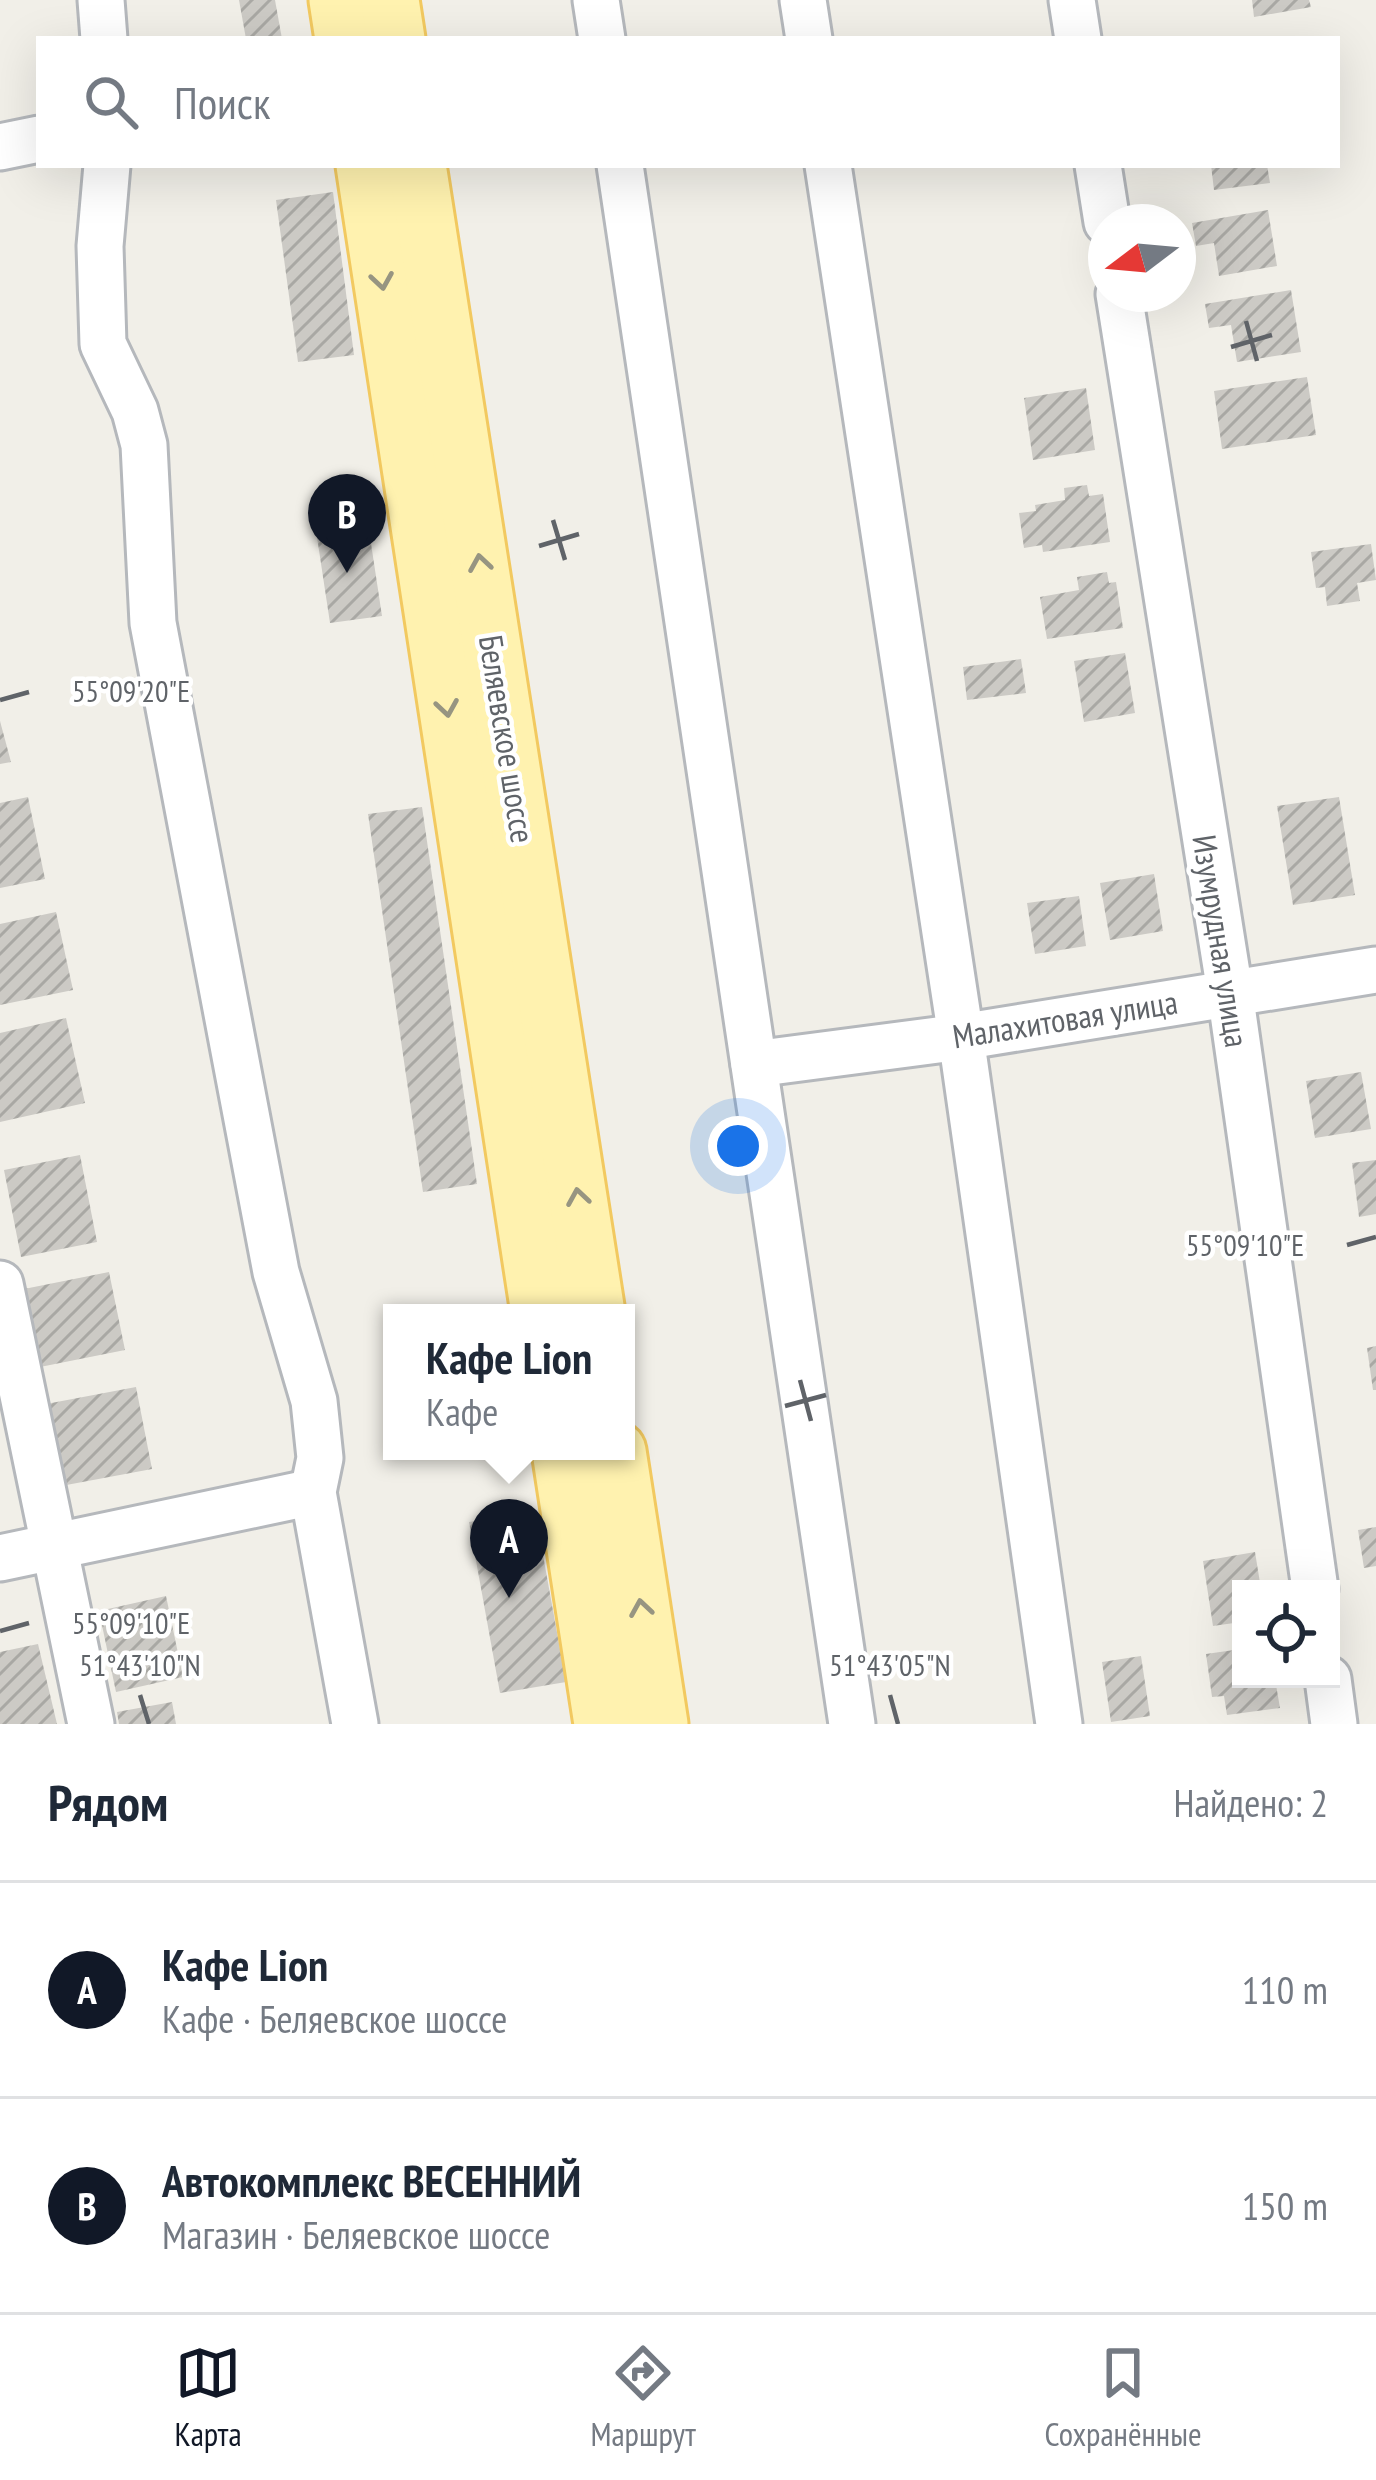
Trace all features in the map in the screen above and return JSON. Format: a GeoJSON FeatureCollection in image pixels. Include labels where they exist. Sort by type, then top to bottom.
{"type":"FeatureCollection","features":[{"type":"Feature","properties":{"kind":"main road"},"geometry":{"type":"LineString","coordinates":[[338,0],[344,36]]}},
{"type":"Feature","properties":{"kind":"main road"},"geometry":{"type":"LineString","coordinates":[[390,0],[396,36]]}},
{"type":"Feature","properties":{"kind":"main road","name":"Беляевское шоссе"},"geometry":{"type":"LineString","coordinates":[[365,168],[539,1304]]}},
{"type":"Feature","properties":{"kind":"main road","name":"Беляевское шоссе"},"geometry":{"type":"LineString","coordinates":[[417,168],[595,1304]]}},
{"type":"Feature","properties":{"kind":"main road"},"geometry":{"type":"LineString","coordinates":[[562,1460],[603,1724]]}},
{"type":"Feature","properties":{"kind":"main road"},"geometry":{"type":"LineString","coordinates":[[618,1460],[659,1724]]}},
{"type":"Feature","properties":{"kind":"street"},"geometry":{"type":"LineString","coordinates":[[101,0],[104,36]]}},
{"type":"Feature","properties":{"kind":"street"},"geometry":{"type":"LineString","coordinates":[[596,0],[602,36]]}},
{"type":"Feature","properties":{"kind":"street"},"geometry":{"type":"LineString","coordinates":[[803,0],[809,36]]}},
{"type":"Feature","properties":{"kind":"street"},"geometry":{"type":"LineString","coordinates":[[1072,0],[1078,36]]}},
{"type":"Feature","properties":{"kind":"street"},"geometry":{"type":"LineString","coordinates":[[0,147],[36,140]]}},
{"type":"Feature","properties":{"kind":"street"},"geometry":{"type":"LineString","coordinates":[[106,168],[100,246],[103,344],[135,411],[144,445],[153,623],[276,1273],[314,1401],[320,1458],[313,1492],[355,1724]]}},
{"type":"Feature","properties":{"kind":"street"},"geometry":{"type":"LineString","coordinates":[[620,168],[852,1724]]}},
{"type":"Feature","properties":{"kind":"street"},"geometry":{"type":"LineString","coordinates":[[828,168],[962,1037],[1059,1724]]}},
{"type":"Feature","properties":{"kind":"street"},"geometry":{"type":"LineString","coordinates":[[1098,168],[1104,204]]}},
{"type":"Feature","properties":{"kind":"street","name":"Изумрудная улица"},"geometry":{"type":"LineString","coordinates":[[1122,312],[1230,992],[1314,1580]]}},
{"type":"Feature","properties":{"kind":"street","name":"Малахитовая улица"},"geometry":{"type":"LineString","coordinates":[[754,1064],[962,1037],[1376,970]]}},
{"type":"Feature","properties":{"kind":"street"},"geometry":{"type":"LineString","coordinates":[[0,1284],[91,1724]]}},
{"type":"Feature","properties":{"kind":"street"},"geometry":{"type":"LineString","coordinates":[[0,1558],[313,1492]]}},
{"type":"Feature","properties":{"kind":"street"},"geometry":{"type":"LineString","coordinates":[[1329,1688],[1334,1724]]}},
{"type":"Feature","properties":{"kind":"building"},"geometry":{"type":"Polygon","coordinates":[[[239,0],[275,0],[281,36],[245,36],[239,0]]]}},
{"type":"Feature","properties":{"kind":"building"},"geometry":{"type":"Polygon","coordinates":[[[1252,0],[1309,0],[1311,7],[1254,17],[1252,0]]]}},
{"type":"Feature","properties":{"kind":"building"},"geometry":{"type":"Polygon","coordinates":[[[1211,168],[1268,168],[1270,183],[1214,190],[1211,168]]]}},
{"type":"Feature","properties":{"kind":"building"},"geometry":{"type":"Polygon","coordinates":[[[333,192],[354,355],[298,362],[276,200],[333,192]]]}},
{"type":"Feature","properties":{"kind":"building"},"geometry":{"type":"Polygon","coordinates":[[[1268,210],[1277,266],[1219,276],[1214,243],[1196,246],[1196,222],[1268,210]]]}},
{"type":"Feature","properties":{"kind":"building"},"geometry":{"type":"Polygon","coordinates":[[[1291,290],[1301,352],[1237,362],[1231,325],[1209,328],[1205,304],[1291,290]]]}},
{"type":"Feature","properties":{"kind":"building"},"geometry":{"type":"Polygon","coordinates":[[[1307,377],[1316,435],[1222,449],[1214,391],[1307,377]]]}},
{"type":"Feature","properties":{"kind":"building"},"geometry":{"type":"Polygon","coordinates":[[[1086,388],[1095,450],[1033,460],[1024,398],[1086,388]]]}},
{"type":"Feature","properties":{"kind":"building"},"geometry":{"type":"Polygon","coordinates":[[[1087,485],[1089,496],[1103,494],[1110,542],[1043,552],[1042,545],[1024,548],[1019,513],[1065,500],[1064,488],[1087,485]]]}},
{"type":"Feature","properties":{"kind":"building"},"geometry":{"type":"Polygon","coordinates":[[[367,517],[382,616],[330,623],[315,524],[367,517]]]}},
{"type":"Feature","properties":{"kind":"building"},"geometry":{"type":"Polygon","coordinates":[[[1371,544],[1376,580],[1357,583],[1360,601],[1327,606],[1325,587],[1316,588],[1311,552],[1371,544]]]}},
{"type":"Feature","properties":{"kind":"building"},"geometry":{"type":"Polygon","coordinates":[[[1107,572],[1109,583],[1116,582],[1123,628],[1047,639],[1040,597],[1079,590],[1077,577],[1107,572]]]}},
{"type":"Feature","properties":{"kind":"building"},"geometry":{"type":"Polygon","coordinates":[[[1125,653],[1135,713],[1084,722],[1074,661],[1125,653]]]}},
{"type":"Feature","properties":{"kind":"building"},"geometry":{"type":"Polygon","coordinates":[[[1021,659],[1026,693],[967,700],[963,667],[1021,659]]]}},
{"type":"Feature","properties":{"kind":"building"},"geometry":{"type":"Polygon","coordinates":[[[0,721],[11,762],[0,764],[0,721]]]}},
{"type":"Feature","properties":{"kind":"building"},"geometry":{"type":"Polygon","coordinates":[[[28,797],[45,879],[0,888],[0,803],[28,797]]]}},
{"type":"Feature","properties":{"kind":"building"},"geometry":{"type":"Polygon","coordinates":[[[1339,797],[1355,895],[1293,905],[1277,806],[1339,797]]]}},
{"type":"Feature","properties":{"kind":"building"},"geometry":{"type":"Polygon","coordinates":[[[422,807],[477,1184],[423,1192],[368,814],[422,807]]]}},
{"type":"Feature","properties":{"kind":"building"},"geometry":{"type":"Polygon","coordinates":[[[1154,874],[1163,931],[1110,940],[1100,883],[1154,874]]]}},
{"type":"Feature","properties":{"kind":"building"},"geometry":{"type":"Polygon","coordinates":[[[1079,896],[1086,946],[1035,954],[1027,903],[1079,896]]]}},
{"type":"Feature","properties":{"kind":"building"},"geometry":{"type":"Polygon","coordinates":[[[56,912],[73,990],[0,1005],[0,924],[56,912]]]}},
{"type":"Feature","properties":{"kind":"building"},"geometry":{"type":"Polygon","coordinates":[[[66,1018],[85,1103],[0,1122],[0,1033],[66,1018]]]}},
{"type":"Feature","properties":{"kind":"building"},"geometry":{"type":"Polygon","coordinates":[[[1361,1072],[1371,1129],[1315,1138],[1306,1081],[1361,1072]]]}},
{"type":"Feature","properties":{"kind":"building"},"geometry":{"type":"Polygon","coordinates":[[[80,1155],[97,1242],[21,1257],[4,1170],[80,1155]]]}},
{"type":"Feature","properties":{"kind":"building"},"geometry":{"type":"Polygon","coordinates":[[[1376,1160],[1376,1214],[1359,1217],[1352,1163],[1376,1160]]]}},
{"type":"Feature","properties":{"kind":"building"},"geometry":{"type":"Polygon","coordinates":[[[109,1272],[125,1350],[40,1367],[24,1289],[109,1272]]]}},
{"type":"Feature","properties":{"kind":"building"},"geometry":{"type":"Polygon","coordinates":[[[1376,1346],[1376,1390],[1373,1390],[1367,1348],[1376,1346]]]}},
{"type":"Feature","properties":{"kind":"building"},"geometry":{"type":"Polygon","coordinates":[[[136,1387],[152,1469],[61,1486],[46,1404],[136,1387]]]}},
{"type":"Feature","properties":{"kind":"building"},"geometry":{"type":"Polygon","coordinates":[[[535,1511],[566,1682],[500,1693],[469,1522],[535,1511]]]}},
{"type":"Feature","properties":{"kind":"building"},"geometry":{"type":"Polygon","coordinates":[[[1376,1527],[1376,1566],[1364,1568],[1358,1530],[1376,1527]]]}},
{"type":"Feature","properties":{"kind":"building"},"geometry":{"type":"Polygon","coordinates":[[[1255,1552],[1260,1580],[1232,1580],[1232,1623],[1213,1626],[1203,1561],[1255,1552]]]}},
{"type":"Feature","properties":{"kind":"building"},"geometry":{"type":"Polygon","coordinates":[[[166,1596],[183,1677],[116,1692],[99,1611],[166,1596]]]}},
{"type":"Feature","properties":{"kind":"building"},"geometry":{"type":"Polygon","coordinates":[[[38,1644],[57,1724],[0,1724],[0,1652],[38,1644]]]}},
{"type":"Feature","properties":{"kind":"building"},"geometry":{"type":"Polygon","coordinates":[[[1232,1650],[1232,1688],[1277,1688],[1280,1708],[1227,1715],[1224,1696],[1212,1697],[1206,1654],[1232,1650]]]}},
{"type":"Feature","properties":{"kind":"building"},"geometry":{"type":"Polygon","coordinates":[[[1141,1656],[1150,1716],[1111,1722],[1102,1662],[1141,1656]]]}},
{"type":"Feature","properties":{"kind":"building"},"geometry":{"type":"Polygon","coordinates":[[[172,1702],[176,1724],[119,1724],[117,1712],[172,1702]]]}},
{"type":"Feature","properties":{"kind":"place","name":"Автокомплекс ВЕСЕННИЙ"},"geometry":{"type":"Point","coordinates":[347,573]}},
{"type":"Feature","properties":{"kind":"place","name":"Кафе Lion"},"geometry":{"type":"Point","coordinates":[509,1598]}}]}
